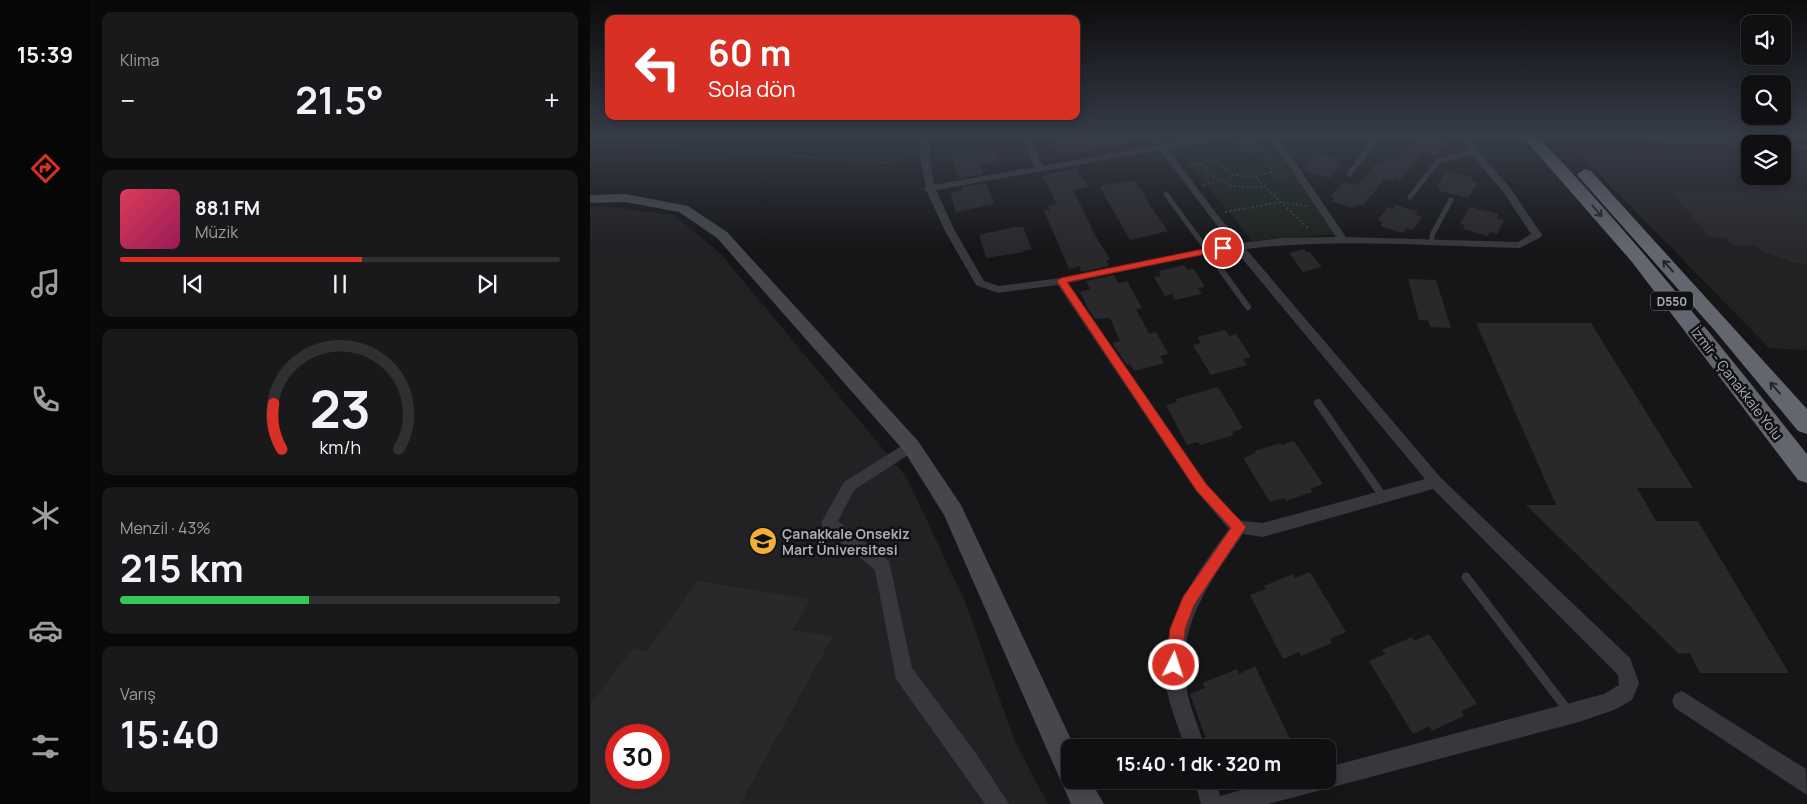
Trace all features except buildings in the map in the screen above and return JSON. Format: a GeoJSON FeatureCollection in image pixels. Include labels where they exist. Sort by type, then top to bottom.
{"type":"FeatureCollection","features":[{"type":"Feature","properties":{"kind":"highway","name":"İzmir - Çanakkale Yolu"},"geometry":{"type":"LineString","coordinates":[[1566,174],[1695,328],[1807,472]]}},
{"type":"Feature","properties":{"kind":"highway","name":"İzmir - Çanakkale Yolu"},"geometry":{"type":"LineString","coordinates":[[1583,174],[1710,313],[1807,425]]}},
{"type":"Feature","properties":{"kind":"street"},"geometry":{"type":"LineString","coordinates":[[926,174],[928,189],[980,283],[998,290],[1061,281],[1208,250],[1282,241],[1343,240],[1520,246],[1537,235],[1508,191],[1493,174]]}},
{"type":"Feature","properties":{"kind":"street"},"geometry":{"type":"LineString","coordinates":[[928,189],[1011,174]]}},
{"type":"Feature","properties":{"kind":"street"},"geometry":{"type":"LineString","coordinates":[[1183,174],[1212,215],[1436,482],[1623,665],[1629,683],[1626,692],[1619,696],[1571,714],[1336,776]]}},
{"type":"Feature","properties":{"kind":"street"},"geometry":{"type":"LineString","coordinates":[[1298,174],[1343,240]]}},
{"type":"Feature","properties":{"kind":"street"},"geometry":{"type":"LineString","coordinates":[[590,199],[625,198],[683,209],[722,235],[911,446],[953,511],[1061,749]]}},
{"type":"Feature","properties":{"kind":"street"},"geometry":{"type":"LineString","coordinates":[[1061,281],[1201,487],[1229,520],[1239,527],[1263,530],[1384,498],[1436,482]]}},
{"type":"Feature","properties":{"kind":"street"},"geometry":{"type":"LineString","coordinates":[[911,446],[849,486],[829,523],[883,566],[903,672],[968,759],[998,804]]}},
{"type":"Feature","properties":{"kind":"street"},"geometry":{"type":"LineString","coordinates":[[1192,739],[1177,686],[1174,665],[1178,629],[1188,602],[1239,527]]}},
{"type":"Feature","properties":{"kind":"street"},"geometry":{"type":"LineString","coordinates":[[1682,701],[1799,776],[1807,784]]}},
{"type":"Feature","properties":{"kind":"street"},"geometry":{"type":"LineString","coordinates":[[1079,789],[1089,804]]}},
{"type":"Feature","properties":{"kind":"street"},"geometry":{"type":"LineString","coordinates":[[1208,789],[1212,804]]}},
{"type":"Feature","properties":{"kind":"street"},"geometry":{"type":"LineString","coordinates":[[1227,804],[1284,789]]}},
{"type":"Feature","properties":{"kind":"lane"},"geometry":{"type":"LineString","coordinates":[[1410,197],[1428,174]]}},
{"type":"Feature","properties":{"kind":"lane"},"geometry":{"type":"LineString","coordinates":[[1166,194],[1248,307]]}},
{"type":"Feature","properties":{"kind":"lane"},"geometry":{"type":"LineString","coordinates":[[1431,242],[1433,233],[1451,200]]}},
{"type":"Feature","properties":{"kind":"lane"},"geometry":{"type":"LineString","coordinates":[[1318,402],[1384,498]]}},
{"type":"Feature","properties":{"kind":"lane"},"geometry":{"type":"LineString","coordinates":[[1466,577],[1571,714]]}},
{"type":"Feature","properties":{"kind":"path"},"geometry":{"type":"LineString","coordinates":[[1210,174],[1218,182],[1232,186],[1264,187]]}},
{"type":"Feature","properties":{"kind":"path"},"geometry":{"type":"LineString","coordinates":[[1231,174],[1255,177],[1267,174]]}},
{"type":"Feature","properties":{"kind":"path"},"geometry":{"type":"LineString","coordinates":[[1255,177],[1321,240]]}},
{"type":"Feature","properties":{"kind":"path"},"geometry":{"type":"LineString","coordinates":[[1212,215],[1280,202],[1322,209]]}},
{"type":"Feature","properties":{"kind":"shaded area"},"geometry":{"type":"Polygon","coordinates":[[[1198,174],[1293,174],[1334,234],[1252,241],[1198,174]]]}},
{"type":"Feature","properties":{"kind":"shaded area"},"geometry":{"type":"Polygon","coordinates":[[[1599,174],[1741,174],[1741,185],[1791,185],[1791,174],[1807,174],[1807,350],[1769,348],[1599,174]]]}},
{"type":"Feature","properties":{"kind":"shaded area","name":"Çanakkale Onsekiz Mart Üniversitesi"},"geometry":{"type":"Polygon","coordinates":[[[599,206],[673,215],[720,253],[907,478],[966,604],[1015,742],[1048,804],[590,804],[590,207],[599,206]]]}},
{"type":"Feature","properties":{"kind":"place","name":"Çanakkale Onsekiz Mart Üniversitesi"},"geometry":{"type":"Point","coordinates":[763,541]}},
{"type":"Feature","properties":{"kind":"route"},"geometry":{"type":"LineString","coordinates":[[1174,665],[1178,629],[1188,602],[1239,527],[1229,520],[1201,487],[1061,281],[1223,248]]}}]}
